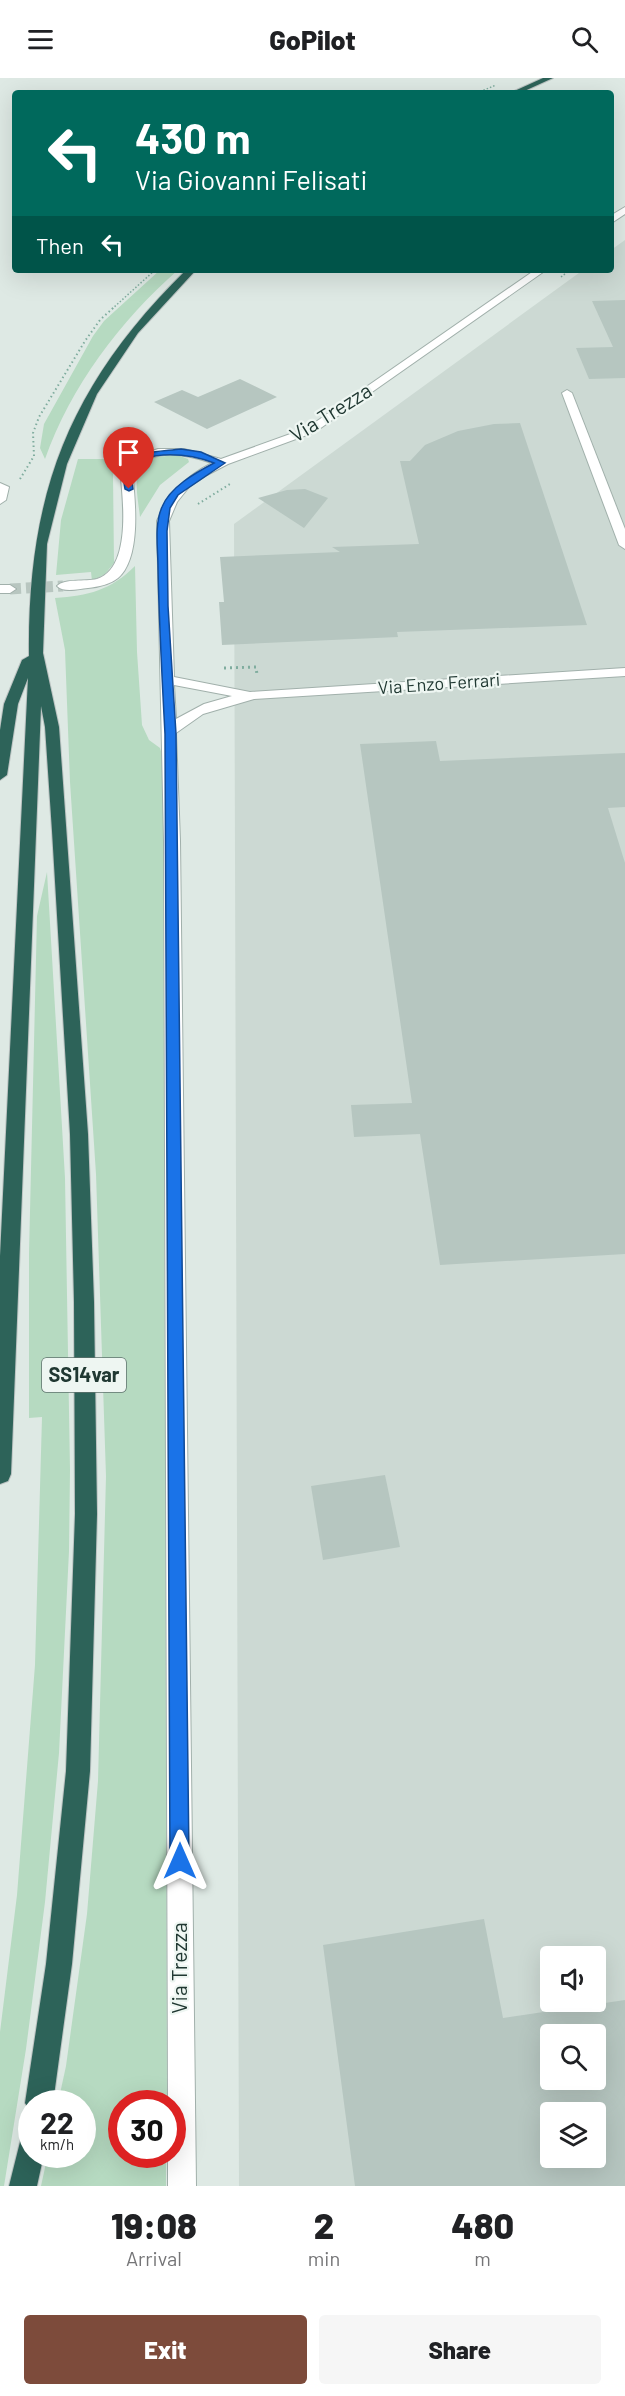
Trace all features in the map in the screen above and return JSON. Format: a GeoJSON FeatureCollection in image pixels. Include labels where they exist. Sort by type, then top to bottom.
{"type":"FeatureCollection","features":[{"type":"Feature","properties":{"kind":"highway"},"geometry":{"type":"LineString","coordinates":[[521,90],[549,78]]}},
{"type":"Feature","properties":{"kind":"highway"},"geometry":{"type":"LineString","coordinates":[[0,1474],[34,647],[41,544],[50,495],[73,433],[97,384],[121,346],[188,273]]}},
{"type":"Feature","properties":{"kind":"highway"},"geometry":{"type":"LineString","coordinates":[[0,775],[11,704],[34,647]]}},
{"type":"Feature","properties":{"kind":"highway","name":"SS14var"},"geometry":{"type":"LineString","coordinates":[[34,647],[52,727],[61,843],[79,1158],[84,1302],[86,1514],[78,1772],[59,1964],[41,2090]]}},
{"type":"Feature","properties":{"kind":"highway"},"geometry":{"type":"LineString","coordinates":[[23,2186],[27,2168]]}},
{"type":"Feature","properties":{"kind":"street","name":"Via Trezza"},"geometry":{"type":"LineString","coordinates":[[182,2186],[170,731],[178,700],[167,680],[162,550],[165,508],[175,493],[184,485],[221,463],[311,430],[536,273]]}},
{"type":"Feature","properties":{"kind":"street"},"geometry":{"type":"LineString","coordinates":[[567,393],[625,545]]}},
{"type":"Feature","properties":{"kind":"street"},"geometry":{"type":"LineString","coordinates":[[63,586],[98,583],[114,576],[122,568],[126,556],[128,522],[129,489],[126,469],[133,460],[161,452],[181,452],[198,454],[221,463]]}},
{"type":"Feature","properties":{"kind":"street"},"geometry":{"type":"LineString","coordinates":[[0,500],[2,487]]}},
{"type":"Feature","properties":{"kind":"street","name":"Via Enzo Ferrari"},"geometry":{"type":"LineString","coordinates":[[170,731],[184,717],[220,704],[256,695],[625,672]]}},
{"type":"Feature","properties":{"kind":"street","name":"Via Enzo Ferrari"},"geometry":{"type":"LineString","coordinates":[[167,680],[256,695]]}},
{"type":"Feature","properties":{"kind":"street","name":"Via Enzo Ferrari"},"geometry":{"type":"LineString","coordinates":[[178,700],[205,687]]}},
{"type":"Feature","properties":{"kind":"street","name":"Via Enzo Ferrari"},"geometry":{"type":"LineString","coordinates":[[178,700],[220,704]]}},
{"type":"Feature","properties":{"kind":"path"},"geometry":{"type":"LineString","coordinates":[[2,487],[18,480],[28,469],[34,456],[33,433],[39,417],[94,329],[152,273]]}},
{"type":"Feature","properties":{"kind":"path"},"geometry":{"type":"LineString","coordinates":[[560,277],[566,273]]}},
{"type":"Feature","properties":{"kind":"path"},"geometry":{"type":"LineString","coordinates":[[196,506],[232,483]]}},
{"type":"Feature","properties":{"kind":"path"},"geometry":{"type":"LineString","coordinates":[[220,668],[256,667],[256,695]]}},
{"type":"Feature","properties":{"kind":"shaded area"},"geometry":{"type":"Polygon","coordinates":[[[625,240],[625,2186],[239,2186],[234,524],[579,273],[614,273],[614,248],[625,240]]]}},
{"type":"Feature","properties":{"kind":"green space"},"geometry":{"type":"Polygon","coordinates":[[[157,273],[175,273],[136,311],[100,356],[69,406],[45,459],[40,448],[44,424],[93,336],[104,321],[157,273]]]}},
{"type":"Feature","properties":{"kind":"green space"},"geometry":{"type":"Polygon","coordinates":[[[177,455],[188,459],[189,462],[160,485],[140,517],[137,478],[142,464],[147,458],[177,455]]]}},
{"type":"Feature","properties":{"kind":"green space"},"geometry":{"type":"Polygon","coordinates":[[[78,459],[123,459],[115,467],[113,475],[114,563],[105,574],[92,581],[91,572],[56,575],[61,520],[78,459]]]}},
{"type":"Feature","properties":{"kind":"green space"},"geometry":{"type":"Polygon","coordinates":[[[135,566],[142,725],[149,740],[160,748],[163,758],[167,2090],[108,2090],[108,2168],[166,2168],[166,2186],[41,2186],[45,2168],[96,2168],[96,2090],[61,2090],[87,1914],[98,1781],[106,1476],[96,1174],[70,782],[65,650],[55,598],[78,596],[98,590],[126,574],[135,566]]]}},
{"type":"Feature","properties":{"kind":"green space"},"geometry":{"type":"Polygon","coordinates":[[[47,872],[65,1178],[70,1470],[69,1551],[59,1753],[45,1902],[26,2049],[4,2186],[0,2186],[0,2032],[17,1895],[35,1665],[42,1417],[29,1418],[29,1254],[37,916],[47,872]]]}},
{"type":"Feature","properties":{"kind":"building"},"geometry":{"type":"Polygon","coordinates":[[[625,300],[625,378],[589,379],[576,348],[613,347],[592,301],[625,300]]]}},
{"type":"Feature","properties":{"kind":"building"},"geometry":{"type":"Polygon","coordinates":[[[240,379],[277,397],[207,429],[154,402],[182,390],[198,397],[240,379]]]}},
{"type":"Feature","properties":{"kind":"building"},"geometry":{"type":"Polygon","coordinates":[[[520,423],[587,625],[397,632],[398,637],[222,645],[219,602],[224,602],[220,557],[340,552],[332,547],[419,544],[400,461],[410,461],[425,445],[458,431],[494,424],[520,423]]]}},
{"type":"Feature","properties":{"kind":"building"},"geometry":{"type":"Polygon","coordinates":[[[305,489],[328,498],[304,528],[258,498],[287,490],[305,489]]]}},
{"type":"Feature","properties":{"kind":"building"},"geometry":{"type":"Polygon","coordinates":[[[436,741],[440,761],[625,753],[625,807],[608,808],[625,863],[625,1254],[440,1265],[420,1134],[354,1137],[351,1105],[412,1103],[360,744],[436,741]]]}},
{"type":"Feature","properties":{"kind":"building"},"geometry":{"type":"Polygon","coordinates":[[[385,1475],[400,1547],[323,1560],[311,1486],[385,1475]]]}},
{"type":"Feature","properties":{"kind":"building"},"geometry":{"type":"Polygon","coordinates":[[[484,1919],[503,2018],[544,2012],[606,2012],[606,2003],[625,2000],[625,2186],[355,2186],[323,1945],[484,1919]]]}},
{"type":"Feature","properties":{"kind":"tunnel"},"geometry":{"type":"LineString","coordinates":[[10,589],[63,586]]}},
{"type":"Feature","properties":{"kind":"route"},"geometry":{"type":"LineString","coordinates":[[129,489],[126,469],[133,460],[140,456],[161,452],[181,452],[198,454],[221,463],[203,472],[175,493],[165,508],[162,531],[163,606],[170,734],[180,1861]]}}]}
